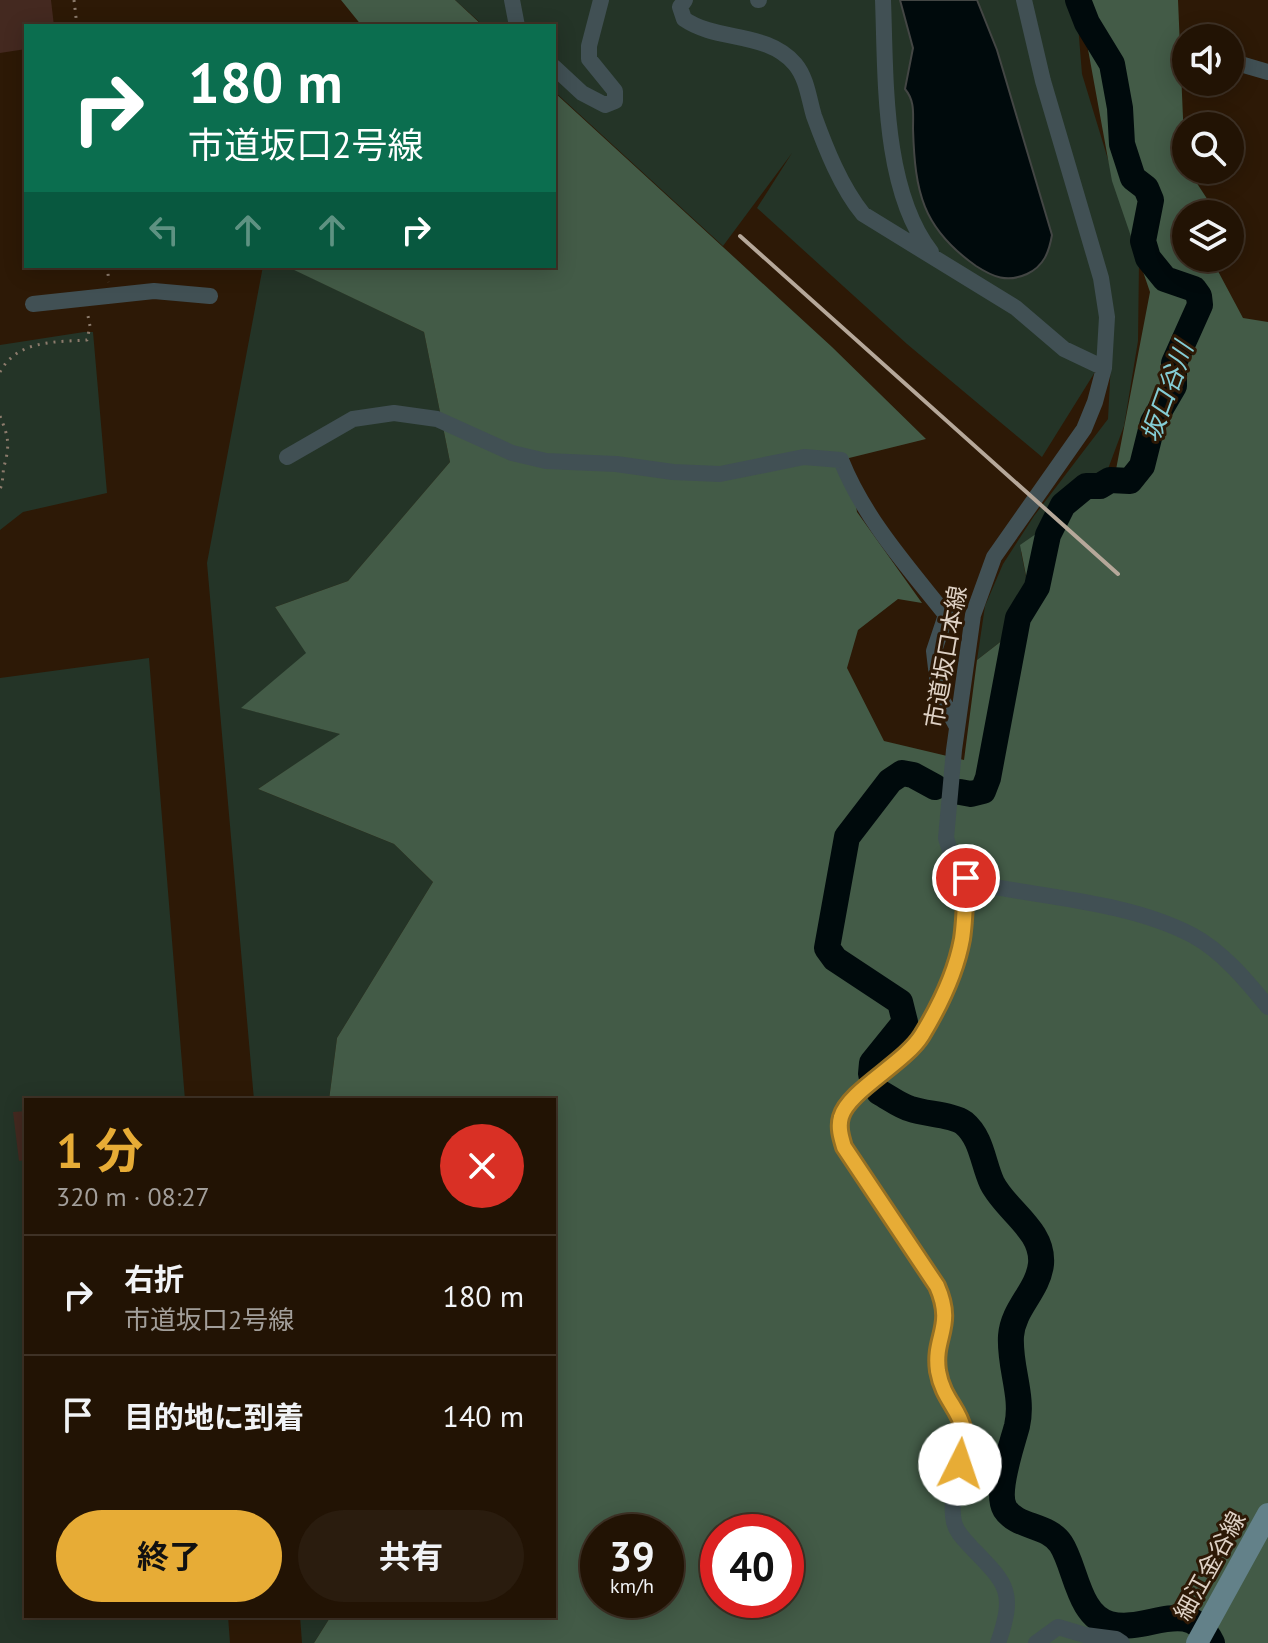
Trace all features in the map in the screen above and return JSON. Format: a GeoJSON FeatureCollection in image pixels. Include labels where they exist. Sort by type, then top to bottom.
{"type":"FeatureCollection","features":[{"type":"Feature","properties":{"kind":"main road","name":"細江金谷線"},"geometry":{"type":"LineString","coordinates":[[1197,1643],[1268,1514]]}},
{"type":"Feature","properties":{"kind":"street"},"geometry":{"type":"LineString","coordinates":[[512,0],[517,24]]}},
{"type":"Feature","properties":{"kind":"street"},"geometry":{"type":"LineString","coordinates":[[556,69],[593,101],[605,105],[615,101],[615,91],[589,59],[589,46],[601,0]]}},
{"type":"Feature","properties":{"kind":"street"},"geometry":{"type":"LineString","coordinates":[[685,0],[680,7],[684,19],[693,26],[753,39],[795,64],[804,79],[816,121],[852,201],[863,214],[1016,308],[1064,349],[1104,368]]}},
{"type":"Feature","properties":{"kind":"street"},"geometry":{"type":"LineString","coordinates":[[883,0],[888,118],[901,196],[923,241],[937,259]]}},
{"type":"Feature","properties":{"kind":"street","name":"市道坂口本線"},"geometry":{"type":"LineString","coordinates":[[966,878],[953,860],[946,838],[948,797],[973,615],[994,557],[1084,429],[1104,368],[1107,317],[1101,278],[1043,81],[1024,0]]}},
{"type":"Feature","properties":{"kind":"street"},"geometry":{"type":"LineString","coordinates":[[1244,65],[1268,72]]}},
{"type":"Feature","properties":{"kind":"street"},"geometry":{"type":"LineString","coordinates":[[33,304],[154,291],[210,296]]}},
{"type":"Feature","properties":{"kind":"street"},"geometry":{"type":"LineString","coordinates":[[287,457],[353,419],[394,413],[437,419],[512,453],[546,461],[720,474],[804,457],[841,460],[854,492],[911,574],[946,615],[934,651],[939,694],[957,727]]}},
{"type":"Feature","properties":{"kind":"street"},"geometry":{"type":"LineString","coordinates":[[998,1643],[1007,1614],[1006,1589],[989,1565],[960,1535],[954,1523],[956,1480],[964,1449],[964,1430],[957,1410],[942,1386],[938,1367],[946,1319],[944,1301],[844,1147],[839,1130],[841,1116],[849,1103],[920,1038],[936,1009],[957,961],[962,938],[966,878],[989,886],[1142,915],[1194,936],[1242,974],[1268,1007]]}},
{"type":"Feature","properties":{"kind":"street"},"geometry":{"type":"LineString","coordinates":[[1036,1643],[1058,1627],[1116,1639],[1122,1643]]}},
{"type":"Feature","properties":{"kind":"path"},"geometry":{"type":"LineString","coordinates":[[74,0],[77,24]]}},
{"type":"Feature","properties":{"kind":"path"},"geometry":{"type":"LineString","coordinates":[[0,372],[8,358],[23,349],[47,343],[87,340],[90,326],[85,298]]}},
{"type":"Feature","properties":{"kind":"path"},"geometry":{"type":"LineString","coordinates":[[0,416],[9,453],[2,467],[3,485],[0,489]]}},
{"type":"Feature","properties":{"kind":"green space"},"geometry":{"type":"Polygon","coordinates":[[[341,0],[455,0],[481,24],[360,24],[341,0]]]}},
{"type":"Feature","properties":{"kind":"green space"},"geometry":{"type":"Polygon","coordinates":[[[455,0],[1076,0],[1082,74],[1139,261],[1138,341],[1124,426],[1105,477],[1021,552],[1034,616],[977,660],[985,606],[1003,564],[1034,516],[1108,419],[1111,361],[1095,372],[1042,457],[907,344],[757,208],[792,153],[723,246],[556,93],[556,24],[482,24],[455,0]]]}},
{"type":"Feature","properties":{"kind":"green space"},"geometry":{"type":"Polygon","coordinates":[[[1079,0],[1178,0],[1179,24],[1172,24],[1172,96],[1182,96],[1183,112],[1172,112],[1172,184],[1197,184],[1208,200],[1172,200],[1172,272],[1218,272],[1243,318],[1268,322],[1268,1643],[314,1643],[330,1618],[556,1618],[556,1098],[329,1098],[337,1038],[433,882],[394,844],[258,789],[340,734],[241,708],[306,653],[275,607],[348,581],[450,462],[424,332],[292,268],[556,268],[556,94],[832,347],[926,439],[841,460],[854,492],[857,512],[922,603],[898,599],[858,630],[847,668],[884,741],[964,760],[977,660],[1034,616],[1020,545],[1114,480],[1150,292],[1112,181],[1079,0]]]}},
{"type":"Feature","properties":{"kind":"green space"},"geometry":{"type":"Polygon","coordinates":[[[263,268],[293,268],[424,332],[450,462],[348,581],[275,607],[307,653],[242,708],[341,734],[258,789],[394,844],[433,882],[337,1038],[329,1098],[254,1098],[207,563],[263,268]]]}},
{"type":"Feature","properties":{"kind":"green space"},"geometry":{"type":"Polygon","coordinates":[[[93,332],[107,493],[23,512],[0,530],[0,345],[93,332]]]}},
{"type":"Feature","properties":{"kind":"green space"},"geometry":{"type":"Polygon","coordinates":[[[149,658],[185,1098],[24,1098],[24,1618],[228,1618],[230,1643],[0,1643],[0,678],[149,658]]]}},
{"type":"Feature","properties":{"kind":"green space"},"geometry":{"type":"Polygon","coordinates":[[[300,1618],[330,1618],[314,1643],[302,1643],[300,1618]]]}},
{"type":"Feature","properties":{"kind":"shaded area"},"geometry":{"type":"Polygon","coordinates":[[[900,0],[977,0],[997,50],[1052,235],[1045,258],[1027,274],[1000,278],[976,266],[944,237],[925,207],[916,172],[913,108],[905,89],[913,48],[900,0]]]}},
{"type":"Feature","properties":{"kind":"building"},"geometry":{"type":"Polygon","coordinates":[[[0,0],[51,0],[54,24],[24,24],[24,49],[0,53],[0,0]]]}},
{"type":"Feature","properties":{"kind":"building"},"geometry":{"type":"Polygon","coordinates":[[[24,1111],[24,1160],[19,1161],[13,1112],[24,1111]]]}},
{"type":"Feature","properties":{"kind":"waterway","name":"坂口谷川"},"geometry":{"type":"LineString","coordinates":[[960,792],[971,794],[983,791],[988,778],[1018,618],[1037,587],[1048,535],[1063,505],[1086,486],[1100,486],[1110,480],[1130,481],[1142,466],[1153,422],[1174,386],[1174,363],[1200,305],[1194,289],[1165,279],[1148,258],[1143,241],[1151,200],[1146,188],[1133,178],[1122,144],[1120,108],[1112,64],[1087,23],[1078,0]]}},
{"type":"Feature","properties":{"kind":"waterway","name":"坂口谷川"},"geometry":{"type":"LineString","coordinates":[[871,1074],[872,1063],[905,1022],[900,1002],[835,959],[827,948],[847,837],[890,781],[902,773],[913,775],[935,787]]}},
{"type":"Feature","properties":{"kind":"waterway","name":"坂口谷川"},"geometry":{"type":"LineString","coordinates":[[879,1092],[907,1108],[964,1123],[978,1144],[998,1193],[1037,1241],[1041,1264],[1039,1274],[1016,1317],[1011,1336],[1019,1415],[1003,1480],[1002,1501],[1005,1509],[1017,1520],[1048,1533],[1061,1544],[1084,1601],[1099,1619],[1124,1626],[1179,1618],[1191,1621],[1202,1629],[1212,1643]]}},
{"type":"Feature","properties":{"kind":"railway"},"geometry":{"type":"LineString","coordinates":[[740,236],[1118,574]]}},
{"type":"Feature","properties":{"kind":"route"},"geometry":{"type":"LineString","coordinates":[[960,1464],[964,1430],[957,1410],[942,1386],[938,1367],[946,1319],[944,1301],[844,1147],[839,1130],[841,1116],[849,1103],[900,1060],[920,1038],[936,1009],[957,961],[962,938],[966,878]]}}]}
